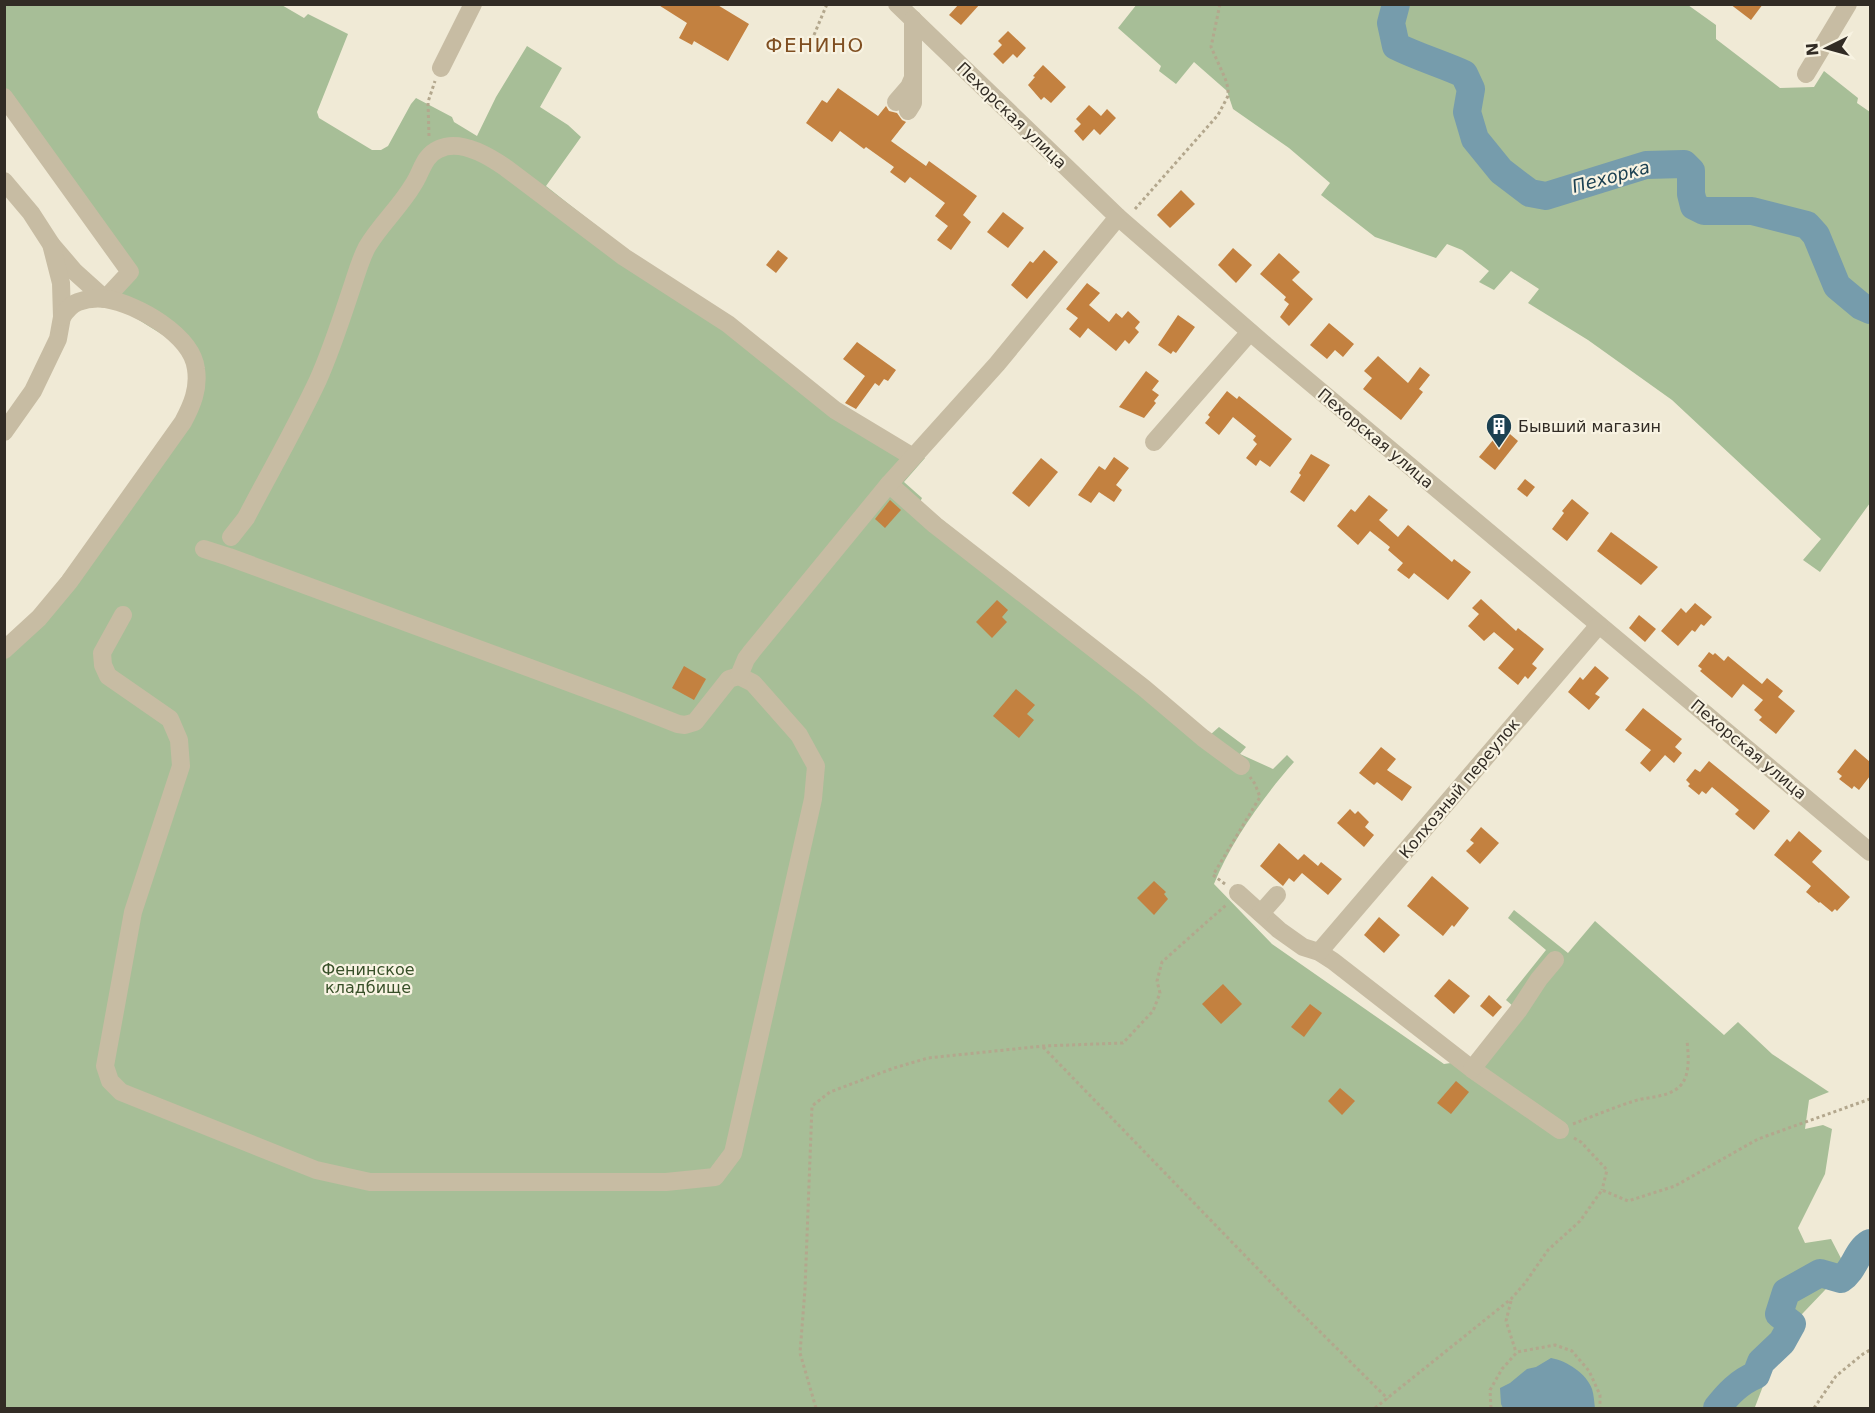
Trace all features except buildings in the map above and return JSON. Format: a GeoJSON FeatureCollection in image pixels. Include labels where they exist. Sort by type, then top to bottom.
{"type":"FeatureCollection","features":[{"type":"Feature","properties":{"kind":"street"},"geometry":{"type":"LineString","coordinates":[[441,68],[473,4]]}},
{"type":"Feature","properties":{"kind":"street","name":"Пехорская улица"},"geometry":{"type":"LineString","coordinates":[[897,4],[1121,219],[1250,332],[1870,852]]}},
{"type":"Feature","properties":{"kind":"street"},"geometry":{"type":"LineString","coordinates":[[1806,74],[1846,5]]}},
{"type":"Feature","properties":{"kind":"street"},"geometry":{"type":"LineString","coordinates":[[902,107],[912,80],[913,20]]}},
{"type":"Feature","properties":{"kind":"street"},"geometry":{"type":"LineString","coordinates":[[4,97],[130,272],[105,299],[77,302],[68,308],[62,317]]}},
{"type":"Feature","properties":{"kind":"street"},"geometry":{"type":"LineString","coordinates":[[231,537],[246,518],[318,380],[366,248],[400,206],[416,182],[425,160],[431,153],[448,146],[473,150],[492,158],[624,257],[728,324],[835,410],[913,457]]}},
{"type":"Feature","properties":{"kind":"street"},"geometry":{"type":"LineString","coordinates":[[4,181],[31,213],[51,244],[80,277],[105,299],[166,325],[182,340],[192,353],[197,386],[183,422],[69,582],[39,618],[4,650]]}},
{"type":"Feature","properties":{"kind":"street"},"geometry":{"type":"LineString","coordinates":[[739,676],[752,651],[889,483],[998,364],[1121,219]]}},
{"type":"Feature","properties":{"kind":"street"},"geometry":{"type":"LineString","coordinates":[[4,432],[33,391],[58,339],[62,317],[61,283],[51,244]]}},
{"type":"Feature","properties":{"kind":"street"},"geometry":{"type":"LineString","coordinates":[[1154,442],[1250,332]]}},
{"type":"Feature","properties":{"kind":"street"},"geometry":{"type":"LineString","coordinates":[[889,483],[935,525],[1241,766]]}},
{"type":"Feature","properties":{"kind":"street"},"geometry":{"type":"LineString","coordinates":[[123,615],[102,653],[103,665],[108,676],[170,719],[179,741],[181,766],[133,912],[105,1066],[110,1081],[121,1092],[316,1170],[370,1182],[666,1182],[715,1177],[733,1153],[813,799],[816,766],[799,735],[753,683],[739,676],[729,679],[695,722],[685,725],[678,724],[204,549]]}},
{"type":"Feature","properties":{"kind":"street","name":"Колхозный переулок"},"geometry":{"type":"LineString","coordinates":[[1319,952],[1413,844],[1481,760],[1599,625]]}},
{"type":"Feature","properties":{"kind":"street"},"geometry":{"type":"LineString","coordinates":[[1238,893],[1279,930],[1302,947],[1319,952],[1333,961],[1472,1069],[1560,1130]]}},
{"type":"Feature","properties":{"kind":"street"},"geometry":{"type":"LineString","coordinates":[[1261,913],[1276,895]]}},
{"type":"Feature","properties":{"kind":"street"},"geometry":{"type":"LineString","coordinates":[[1472,1069],[1555,960]]}},
{"type":"Feature","properties":{"kind":"path"},"geometry":{"type":"LineString","coordinates":[[814,34],[827,4]]}},
{"type":"Feature","properties":{"kind":"path"},"geometry":{"type":"LineString","coordinates":[[1121,219],[1218,115],[1228,96],[1225,78],[1211,47],[1220,4]]}},
{"type":"Feature","properties":{"kind":"path"},"geometry":{"type":"LineString","coordinates":[[425,160],[429,139],[428,102],[441,68]]}},
{"type":"Feature","properties":{"kind":"path"},"geometry":{"type":"LineString","coordinates":[[816,1408],[800,1353],[805,1289],[812,1106],[830,1092],[910,1062],[928,1058],[1043,1046],[1123,1043],[1153,1011],[1160,993],[1157,981],[1162,962],[1238,893],[1213,875],[1260,797],[1255,784],[1241,766]]}},
{"type":"Feature","properties":{"kind":"path"},"geometry":{"type":"LineString","coordinates":[[1560,1130],[1636,1101],[1667,1095],[1681,1084],[1686,1076],[1689,1057],[1687,1040]]}},
{"type":"Feature","properties":{"kind":"path"},"geometry":{"type":"LineString","coordinates":[[1043,1046],[1281,1293],[1388,1399]]}},
{"type":"Feature","properties":{"kind":"path"},"geometry":{"type":"LineString","coordinates":[[1602,1190],[1628,1202],[1676,1186],[1758,1139],[1870,1098]]}},
{"type":"Feature","properties":{"kind":"path"},"geometry":{"type":"LineString","coordinates":[[1375,1408],[1511,1299],[1548,1250],[1580,1221],[1602,1190],[1607,1170],[1581,1142],[1560,1130]]}},
{"type":"Feature","properties":{"kind":"path"},"geometry":{"type":"LineString","coordinates":[[1511,1299],[1506,1321],[1517,1352]]}},
{"type":"Feature","properties":{"kind":"path"},"geometry":{"type":"LineString","coordinates":[[1491,1408],[1490,1390],[1502,1369],[1517,1352],[1555,1345],[1572,1351],[1589,1371],[1600,1395],[1600,1408]]}},
{"type":"Feature","properties":{"kind":"path"},"geometry":{"type":"LineString","coordinates":[[1814,1408],[1836,1376],[1870,1350]]}},
{"type":"Feature","properties":{"kind":"green space","name":"Фенинское кладбище"},"geometry":{"type":"Polygon","coordinates":[[[280,4],[304,18],[308,14],[348,34],[317,112],[319,118],[372,150],[381,150],[388,146],[416,98],[452,117],[454,122],[477,136],[496,97],[527,46],[562,68],[540,107],[568,125],[581,137],[546,186],[655,270],[850,411],[925,458],[904,482],[922,498],[920,502],[1210,735],[1219,727],[1246,747],[1240,754],[1273,769],[1287,755],[1294,762],[1249,820],[1229,852],[1214,884],[1272,944],[1444,1064],[1471,1060],[1514,1007],[1506,1000],[1546,950],[1508,918],[1514,910],[1568,953],[1595,921],[1724,1035],[1738,1022],[1772,1054],[1829,1092],[1809,1100],[1805,1129],[1823,1125],[1832,1129],[1825,1174],[1798,1228],[1805,1243],[1831,1239],[1846,1268],[1783,1334],[1755,1407],[5,1408],[5,650],[183,422],[192,353],[105,299],[125,279],[5,97],[5,5],[280,4]]]}},
{"type":"Feature","properties":{"kind":"green space"},"geometry":{"type":"Polygon","coordinates":[[[1137,4],[1688,5],[1716,25],[1716,39],[1780,88],[1814,87],[1824,71],[1858,98],[1857,103],[1870,112],[1870,503],[1820,572],[1803,560],[1821,539],[1672,400],[1588,340],[1528,303],[1539,289],[1511,271],[1494,290],[1479,282],[1489,271],[1462,250],[1447,244],[1436,258],[1375,237],[1321,195],[1330,183],[1289,148],[1233,109],[1227,91],[1194,62],[1176,84],[1159,71],[1161,66],[1118,28],[1137,4]]]}},
{"type":"Feature","properties":{"kind":"water"},"geometry":{"type":"Polygon","coordinates":[[[1551,1358],[1581,1373],[1592,1389],[1595,1408],[1503,1408],[1500,1388],[1527,1369],[1536,1367],[1551,1358]]]}},
{"type":"Feature","properties":{"kind":"waterway","name":"Пехорка"},"geometry":{"type":"LineString","coordinates":[[1396,4],[1391,23],[1396,46],[1464,74],[1471,89],[1467,112],[1475,139],[1501,171],[1530,193],[1546,196],[1646,165],[1684,164],[1691,171],[1691,194],[1694,206],[1704,211],[1752,211],[1807,225],[1816,235],[1837,286],[1861,306],[1870,310]]}},
{"type":"Feature","properties":{"kind":"waterway"},"geometry":{"type":"LineString","coordinates":[[1717,1408],[1734,1389],[1756,1375],[1761,1362],[1782,1342],[1792,1324],[1779,1314],[1786,1292],[1820,1273],[1841,1279],[1865,1246],[1870,1243]]}},
{"type":"Feature","properties":{"kind":"place","name":"Бывший магазин"},"geometry":{"type":"Point","coordinates":[1499,449]}},
{"type":"Feature","properties":{"kind":"district","name":"ФЕНИНО"},"geometry":{"type":"Point","coordinates":[815,45]}}]}
